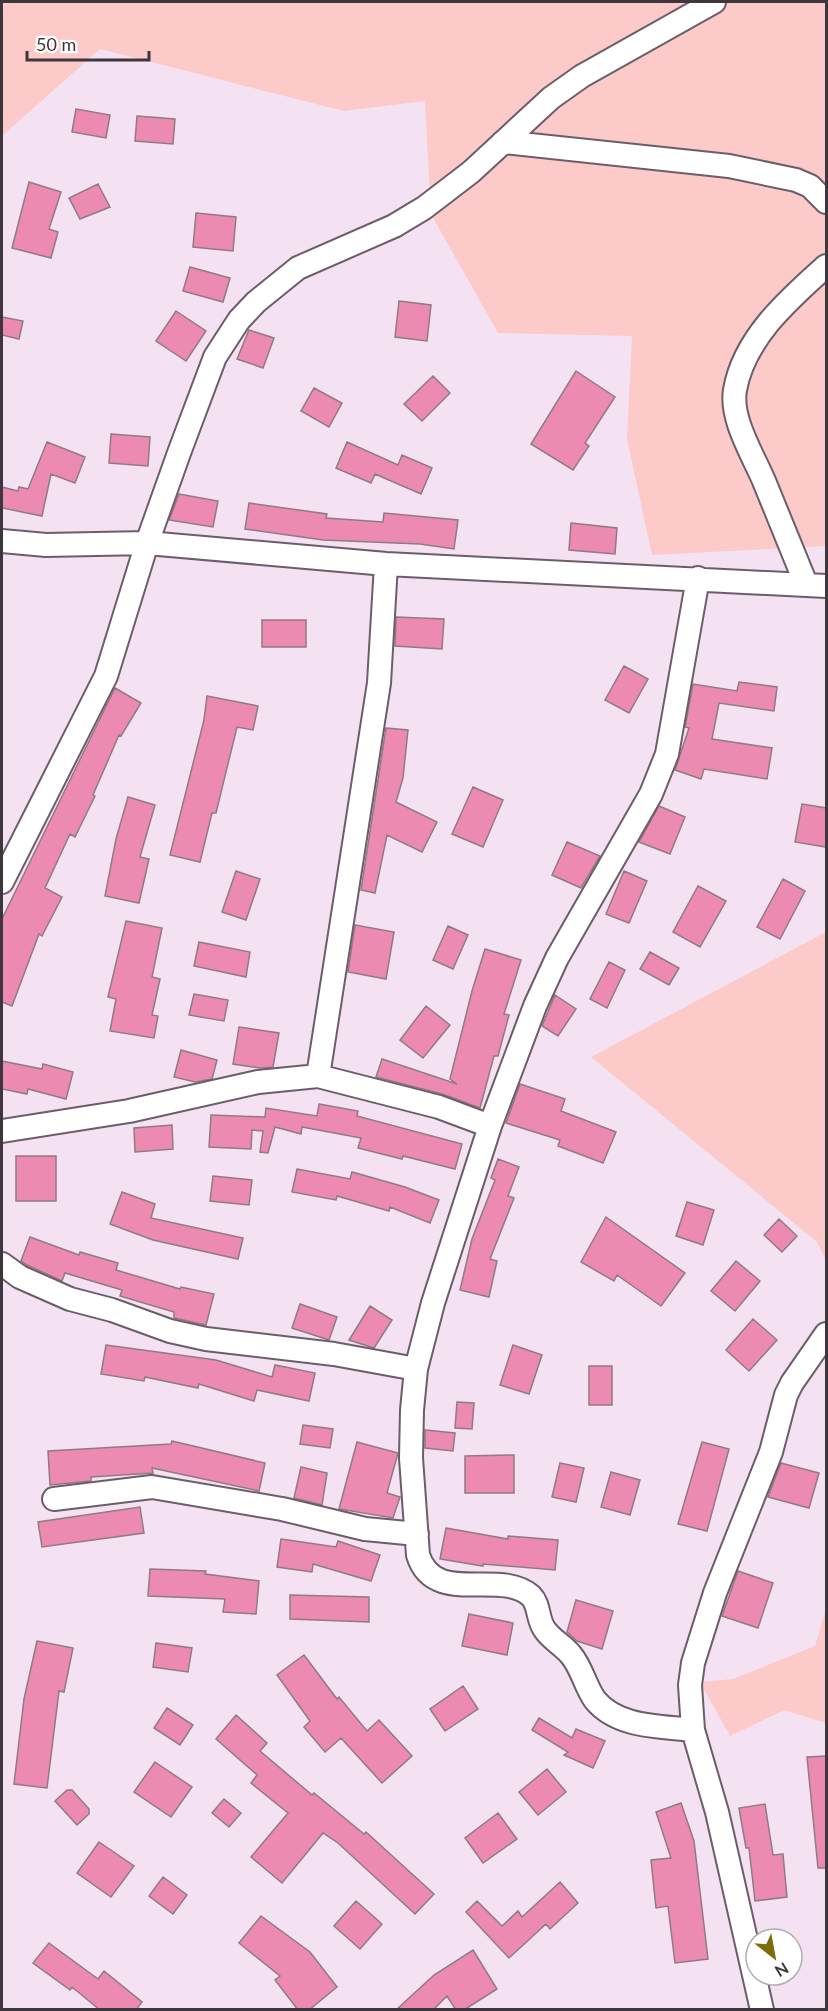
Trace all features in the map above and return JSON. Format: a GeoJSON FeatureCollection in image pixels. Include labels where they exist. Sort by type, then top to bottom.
{"type":"FeatureCollection","features":[{"type":"Feature","properties":{"kind":"street"},"geometry":{"type":"LineString","coordinates":[[2,882],[106,676],[147,543],[215,357],[239,320],[256,302],[298,268],[394,226],[424,208],[471,172],[551,98],[582,76],[714,2]]}},
{"type":"Feature","properties":{"kind":"street"},"geometry":{"type":"LineString","coordinates":[[503,142],[729,166],[796,180],[810,186],[826,202]]}},
{"type":"Feature","properties":{"kind":"street"},"geometry":{"type":"LineString","coordinates":[[2,541],[46,545],[147,543],[386,564],[816,585],[745,437],[736,412],[734,391],[744,363],[782,306],[826,267]]}},
{"type":"Feature","properties":{"kind":"street"},"geometry":{"type":"LineString","coordinates":[[318,1076],[379,683],[386,564]]}},
{"type":"Feature","properties":{"kind":"street"},"geometry":{"type":"LineString","coordinates":[[693,1730],[642,1724],[608,1712],[587,1687],[573,1657],[545,1630],[531,1596],[507,1587],[460,1584],[430,1576],[420,1562],[411,1458],[416,1369],[433,1303],[490,1126],[515,1055],[557,958],[651,794],[667,754],[698,578]]}},
{"type":"Feature","properties":{"kind":"street"},"geometry":{"type":"LineString","coordinates":[[2,1131],[129,1111],[258,1082],[318,1076],[439,1107],[490,1126]]}},
{"type":"Feature","properties":{"kind":"street"},"geometry":{"type":"LineString","coordinates":[[2,1264],[20,1277],[70,1299],[112,1310],[170,1331],[206,1339],[334,1354],[416,1369]]}},
{"type":"Feature","properties":{"kind":"street"},"geometry":{"type":"LineString","coordinates":[[762,2010],[717,1812],[693,1730],[690,1685],[693,1663],[715,1593],[771,1452],[786,1395],[826,1334]]}},
{"type":"Feature","properties":{"kind":"street"},"geometry":{"type":"LineString","coordinates":[[54,1499],[152,1487],[282,1509],[365,1529],[417,1534]]}},
{"type":"Feature","properties":{"kind":"shaded area"},"geometry":{"type":"Polygon","coordinates":[[[2,2],[826,2],[826,546],[652,555],[627,439],[632,336],[498,333],[431,214],[425,101],[344,111],[100,49],[2,136],[2,2]]]}},
{"type":"Feature","properties":{"kind":"shaded area"},"geometry":{"type":"Polygon","coordinates":[[[826,932],[826,1261],[817,1242],[591,1057],[826,932]]]}},
{"type":"Feature","properties":{"kind":"shaded area"},"geometry":{"type":"Polygon","coordinates":[[[826,1609],[826,1723],[784,1710],[730,1736],[700,1682],[733,1679],[815,1646],[826,1609]]]}},
{"type":"Feature","properties":{"kind":"building"},"geometry":{"type":"Polygon","coordinates":[[[76,109],[110,115],[106,138],[72,132],[76,109]]]}},
{"type":"Feature","properties":{"kind":"building"},"geometry":{"type":"Polygon","coordinates":[[[137,116],[175,119],[173,144],[135,141],[137,116]]]}},
{"type":"Feature","properties":{"kind":"building"},"geometry":{"type":"Polygon","coordinates":[[[29,182],[61,192],[49,229],[58,232],[51,258],[12,248],[29,182]]]}},
{"type":"Feature","properties":{"kind":"building"},"geometry":{"type":"Polygon","coordinates":[[[98,184],[110,207],[80,219],[69,198],[98,184]]]}},
{"type":"Feature","properties":{"kind":"building"},"geometry":{"type":"Polygon","coordinates":[[[196,213],[236,217],[233,251],[193,247],[196,213]]]}},
{"type":"Feature","properties":{"kind":"building"},"geometry":{"type":"Polygon","coordinates":[[[190,267],[230,278],[223,302],[183,291],[190,267]]]}},
{"type":"Feature","properties":{"kind":"building"},"geometry":{"type":"Polygon","coordinates":[[[399,301],[431,305],[427,341],[395,337],[399,301]]]}},
{"type":"Feature","properties":{"kind":"building"},"geometry":{"type":"Polygon","coordinates":[[[176,311],[206,331],[186,361],[156,341],[176,311]]]}},
{"type":"Feature","properties":{"kind":"building"},"geometry":{"type":"Polygon","coordinates":[[[2,317],[23,321],[19,339],[2,335],[2,317]]]}},
{"type":"Feature","properties":{"kind":"building"},"geometry":{"type":"Polygon","coordinates":[[[249,330],[274,338],[263,368],[237,359],[249,330]]]}},
{"type":"Feature","properties":{"kind":"building"},"geometry":{"type":"Polygon","coordinates":[[[576,371],[615,397],[585,443],[589,446],[573,470],[531,444],[576,371]]]}},
{"type":"Feature","properties":{"kind":"building"},"geometry":{"type":"Polygon","coordinates":[[[433,376],[450,393],[422,421],[404,404],[433,376]]]}},
{"type":"Feature","properties":{"kind":"building"},"geometry":{"type":"Polygon","coordinates":[[[314,388],[342,403],[329,427],[301,411],[314,388]]]}},
{"type":"Feature","properties":{"kind":"building"},"geometry":{"type":"Polygon","coordinates":[[[111,434],[150,437],[148,466],[109,463],[111,434]]]}},
{"type":"Feature","properties":{"kind":"building"},"geometry":{"type":"Polygon","coordinates":[[[47,442],[85,457],[75,483],[51,474],[42,516],[2,508],[2,487],[18,491],[19,487],[28,489],[47,442]]]}},
{"type":"Feature","properties":{"kind":"building"},"geometry":{"type":"Polygon","coordinates":[[[347,442],[398,465],[402,455],[432,468],[421,494],[375,474],[371,483],[336,468],[347,442]]]}},
{"type":"Feature","properties":{"kind":"building"},"geometry":{"type":"Polygon","coordinates":[[[179,494],[218,501],[213,527],[169,520],[179,494]]]}},
{"type":"Feature","properties":{"kind":"building"},"geometry":{"type":"Polygon","coordinates":[[[249,503],[327,514],[326,518],[383,522],[384,513],[458,520],[454,549],[420,544],[323,540],[245,529],[249,503]]]}},
{"type":"Feature","properties":{"kind":"building"},"geometry":{"type":"Polygon","coordinates":[[[571,523],[617,528],[615,554],[569,550],[571,523]]]}},
{"type":"Feature","properties":{"kind":"building"},"geometry":{"type":"Polygon","coordinates":[[[396,617],[444,619],[442,649],[395,646],[396,617]]]}},
{"type":"Feature","properties":{"kind":"building"},"geometry":{"type":"Polygon","coordinates":[[[262,620],[306,620],[306,647],[262,647],[262,620]]]}},
{"type":"Feature","properties":{"kind":"building"},"geometry":{"type":"Polygon","coordinates":[[[624,666],[648,679],[629,713],[605,700],[624,666]]]}},
{"type":"Feature","properties":{"kind":"building"},"geometry":{"type":"Polygon","coordinates":[[[739,682],[777,687],[774,711],[719,703],[712,739],[772,748],[767,779],[704,769],[701,779],[675,770],[689,728],[685,727],[693,684],[737,691],[739,682]]]}},
{"type":"Feature","properties":{"kind":"building"},"geometry":{"type":"Polygon","coordinates":[[[115,688],[141,703],[121,736],[119,735],[93,795],[95,796],[75,837],[70,834],[45,888],[62,897],[42,936],[39,934],[12,1006],[2,1002],[2,919],[115,688]]]}},
{"type":"Feature","properties":{"kind":"building"},"geometry":{"type":"Polygon","coordinates":[[[207,696],[258,706],[253,730],[237,727],[216,813],[212,813],[200,862],[170,855],[204,720],[207,696]]]}},
{"type":"Feature","properties":{"kind":"building"},"geometry":{"type":"Polygon","coordinates":[[[386,728],[408,730],[403,778],[396,802],[437,822],[422,852],[387,835],[375,893],[361,890],[386,728]]]}},
{"type":"Feature","properties":{"kind":"building"},"geometry":{"type":"Polygon","coordinates":[[[473,787],[503,800],[483,847],[452,834],[473,787]]]}},
{"type":"Feature","properties":{"kind":"building"},"geometry":{"type":"Polygon","coordinates":[[[128,797],[155,805],[140,857],[149,859],[139,903],[105,896],[116,839],[128,797]]]}},
{"type":"Feature","properties":{"kind":"building"},"geometry":{"type":"Polygon","coordinates":[[[802,804],[826,808],[826,847],[795,842],[802,804]]]}},
{"type":"Feature","properties":{"kind":"building"},"geometry":{"type":"Polygon","coordinates":[[[659,806],[685,817],[670,854],[639,842],[659,806]]]}},
{"type":"Feature","properties":{"kind":"building"},"geometry":{"type":"Polygon","coordinates":[[[567,842],[600,856],[581,888],[552,875],[567,842]]]}},
{"type":"Feature","properties":{"kind":"building"},"geometry":{"type":"Polygon","coordinates":[[[236,871],[260,879],[246,920],[222,912],[236,871]]]}},
{"type":"Feature","properties":{"kind":"building"},"geometry":{"type":"Polygon","coordinates":[[[624,871],[647,881],[629,923],[606,914],[624,871]]]}},
{"type":"Feature","properties":{"kind":"building"},"geometry":{"type":"Polygon","coordinates":[[[783,879],[805,891],[780,939],[757,927],[783,879]]]}},
{"type":"Feature","properties":{"kind":"building"},"geometry":{"type":"Polygon","coordinates":[[[698,886],[726,901],[700,947],[673,932],[698,886]]]}},
{"type":"Feature","properties":{"kind":"building"},"geometry":{"type":"Polygon","coordinates":[[[126,921],[162,928],[152,977],[160,979],[152,1015],[158,1016],[154,1038],[110,1031],[116,999],[108,997],[126,921]]]}},
{"type":"Feature","properties":{"kind":"building"},"geometry":{"type":"Polygon","coordinates":[[[355,925],[394,932],[386,979],[348,972],[355,925]]]}},
{"type":"Feature","properties":{"kind":"building"},"geometry":{"type":"Polygon","coordinates":[[[448,926],[468,935],[453,969],[433,960],[448,926]]]}},
{"type":"Feature","properties":{"kind":"building"},"geometry":{"type":"Polygon","coordinates":[[[199,942],[250,952],[246,977],[194,966],[199,942]]]}},
{"type":"Feature","properties":{"kind":"building"},"geometry":{"type":"Polygon","coordinates":[[[485,949],[521,960],[504,1014],[509,1015],[498,1056],[494,1056],[480,1108],[442,1094],[376,1077],[382,1059],[457,1084],[450,1079],[485,949]]]}},
{"type":"Feature","properties":{"kind":"building"},"geometry":{"type":"Polygon","coordinates":[[[650,952],[679,968],[669,985],[640,969],[650,952]]]}},
{"type":"Feature","properties":{"kind":"building"},"geometry":{"type":"Polygon","coordinates":[[[609,962],[625,970],[607,1008],[590,999],[609,962]]]}},
{"type":"Feature","properties":{"kind":"building"},"geometry":{"type":"Polygon","coordinates":[[[194,994],[228,1000],[224,1021],[189,1015],[194,994]]]}},
{"type":"Feature","properties":{"kind":"building"},"geometry":{"type":"Polygon","coordinates":[[[555,995],[576,1009],[558,1036],[542,1026],[555,995]]]}},
{"type":"Feature","properties":{"kind":"building"},"geometry":{"type":"Polygon","coordinates":[[[426,1006],[450,1025],[423,1058],[400,1040],[426,1006]]]}},
{"type":"Feature","properties":{"kind":"building"},"geometry":{"type":"Polygon","coordinates":[[[239,1027],[279,1033],[273,1067],[260,1068],[233,1064],[239,1027]]]}},
{"type":"Feature","properties":{"kind":"building"},"geometry":{"type":"Polygon","coordinates":[[[181,1050],[217,1060],[212,1079],[195,1082],[174,1077],[181,1050]]]}},
{"type":"Feature","properties":{"kind":"building"},"geometry":{"type":"Polygon","coordinates":[[[2,1061],[42,1069],[43,1064],[73,1072],[66,1099],[28,1089],[27,1094],[2,1089],[2,1061]]]}},
{"type":"Feature","properties":{"kind":"building"},"geometry":{"type":"Polygon","coordinates":[[[520,1084],[565,1099],[561,1111],[616,1132],[603,1163],[558,1146],[560,1140],[506,1123],[520,1084]]]}},
{"type":"Feature","properties":{"kind":"building"},"geometry":{"type":"Polygon","coordinates":[[[319,1104],[358,1111],[357,1116],[462,1144],[455,1169],[358,1148],[361,1138],[302,1127],[301,1134],[275,1127],[268,1153],[260,1152],[263,1131],[252,1130],[251,1149],[209,1147],[211,1115],[265,1117],[266,1108],[317,1116],[319,1104]]]}},
{"type":"Feature","properties":{"kind":"building"},"geometry":{"type":"Polygon","coordinates":[[[172,1125],[173,1149],[135,1152],[134,1128],[172,1125]]]}},
{"type":"Feature","properties":{"kind":"building"},"geometry":{"type":"Polygon","coordinates":[[[16,1156],[56,1156],[56,1201],[16,1201],[16,1156]]]}},
{"type":"Feature","properties":{"kind":"building"},"geometry":{"type":"Polygon","coordinates":[[[498,1159],[519,1167],[508,1196],[514,1198],[490,1259],[497,1261],[489,1297],[460,1290],[472,1239],[495,1180],[491,1178],[498,1159]]]}},
{"type":"Feature","properties":{"kind":"building"},"geometry":{"type":"Polygon","coordinates":[[[297,1169],[350,1179],[352,1172],[405,1187],[439,1200],[430,1223],[390,1207],[389,1211],[337,1196],[336,1200],[292,1192],[297,1169]]]}},
{"type":"Feature","properties":{"kind":"building"},"geometry":{"type":"Polygon","coordinates":[[[213,1176],[252,1180],[249,1205],[210,1201],[213,1176]]]}},
{"type":"Feature","properties":{"kind":"building"},"geometry":{"type":"Polygon","coordinates":[[[122,1192],[155,1204],[151,1218],[243,1238],[238,1259],[153,1240],[110,1224],[122,1192]]]}},
{"type":"Feature","properties":{"kind":"building"},"geometry":{"type":"Polygon","coordinates":[[[687,1202],[714,1210],[703,1245],[676,1236],[687,1202]]]}},
{"type":"Feature","properties":{"kind":"building"},"geometry":{"type":"Polygon","coordinates":[[[606,1217],[685,1273],[661,1306],[617,1275],[614,1281],[581,1262],[606,1217]]]}},
{"type":"Feature","properties":{"kind":"building"},"geometry":{"type":"Polygon","coordinates":[[[779,1219],[797,1236],[782,1252],[764,1235],[779,1219]]]}},
{"type":"Feature","properties":{"kind":"building"},"geometry":{"type":"Polygon","coordinates":[[[30,1237],[79,1255],[80,1252],[118,1263],[116,1270],[180,1289],[181,1287],[214,1294],[206,1325],[174,1318],[174,1312],[120,1296],[122,1290],[65,1273],[62,1281],[27,1265],[21,1261],[30,1237]]]}},
{"type":"Feature","properties":{"kind":"building"},"geometry":{"type":"Polygon","coordinates":[[[736,1261],[760,1281],[735,1311],[711,1291],[736,1261]]]}},
{"type":"Feature","properties":{"kind":"building"},"geometry":{"type":"Polygon","coordinates":[[[300,1304],[337,1317],[329,1340],[292,1328],[300,1304]]]}},
{"type":"Feature","properties":{"kind":"building"},"geometry":{"type":"Polygon","coordinates":[[[370,1306],[392,1320],[374,1348],[349,1340],[370,1306]]]}},
{"type":"Feature","properties":{"kind":"building"},"geometry":{"type":"Polygon","coordinates":[[[753,1319],[777,1340],[749,1371],[726,1350],[753,1319]]]}},
{"type":"Feature","properties":{"kind":"building"},"geometry":{"type":"Polygon","coordinates":[[[106,1345],[216,1360],[272,1377],[275,1365],[315,1373],[309,1401],[257,1390],[254,1401],[199,1384],[198,1388],[145,1377],[144,1381],[101,1374],[106,1345]]]}},
{"type":"Feature","properties":{"kind":"building"},"geometry":{"type":"Polygon","coordinates":[[[513,1345],[542,1355],[529,1394],[500,1385],[513,1345]]]}},
{"type":"Feature","properties":{"kind":"building"},"geometry":{"type":"Polygon","coordinates":[[[589,1366],[612,1366],[612,1405],[589,1405],[589,1366]]]}},
{"type":"Feature","properties":{"kind":"building"},"geometry":{"type":"Polygon","coordinates":[[[457,1402],[474,1403],[472,1429],[455,1428],[457,1402]]]}},
{"type":"Feature","properties":{"kind":"building"},"geometry":{"type":"Polygon","coordinates":[[[303,1425],[333,1429],[330,1448],[300,1444],[303,1425]]]}},
{"type":"Feature","properties":{"kind":"building"},"geometry":{"type":"Polygon","coordinates":[[[425,1430],[455,1433],[453,1451],[425,1448],[425,1430]]]}},
{"type":"Feature","properties":{"kind":"building"},"geometry":{"type":"Polygon","coordinates":[[[172,1441],[265,1463],[259,1491],[152,1468],[153,1473],[91,1477],[91,1481],[50,1485],[48,1451],[171,1444],[172,1441]]]}},
{"type":"Feature","properties":{"kind":"building"},"geometry":{"type":"Polygon","coordinates":[[[357,1442],[398,1453],[387,1493],[400,1497],[393,1518],[339,1509],[357,1442]]]}},
{"type":"Feature","properties":{"kind":"building"},"geometry":{"type":"Polygon","coordinates":[[[702,1442],[729,1449],[707,1531],[678,1524],[702,1442]]]}},
{"type":"Feature","properties":{"kind":"building"},"geometry":{"type":"Polygon","coordinates":[[[514,1455],[514,1493],[465,1493],[465,1456],[514,1455]]]}},
{"type":"Feature","properties":{"kind":"building"},"geometry":{"type":"Polygon","coordinates":[[[560,1463],[584,1468],[576,1502],[552,1497],[560,1463]]]}},
{"type":"Feature","properties":{"kind":"building"},"geometry":{"type":"Polygon","coordinates":[[[781,1463],[819,1473],[809,1508],[768,1497],[781,1463]]]}},
{"type":"Feature","properties":{"kind":"building"},"geometry":{"type":"Polygon","coordinates":[[[301,1467],[327,1473],[322,1505],[294,1498],[301,1467]]]}},
{"type":"Feature","properties":{"kind":"building"},"geometry":{"type":"Polygon","coordinates":[[[611,1472],[640,1480],[630,1515],[601,1507],[611,1472]]]}},
{"type":"Feature","properties":{"kind":"building"},"geometry":{"type":"Polygon","coordinates":[[[140,1507],[144,1533],[42,1547],[38,1522],[140,1507]]]}},
{"type":"Feature","properties":{"kind":"building"},"geometry":{"type":"Polygon","coordinates":[[[446,1528],[508,1539],[508,1536],[558,1540],[555,1570],[483,1564],[483,1566],[440,1559],[446,1528]]]}},
{"type":"Feature","properties":{"kind":"building"},"geometry":{"type":"Polygon","coordinates":[[[281,1539],[336,1547],[338,1541],[380,1555],[371,1581],[313,1564],[312,1572],[277,1567],[281,1539]]]}},
{"type":"Feature","properties":{"kind":"building"},"geometry":{"type":"Polygon","coordinates":[[[150,1569],[206,1571],[205,1574],[259,1581],[256,1614],[223,1612],[225,1599],[148,1596],[150,1569]]]}},
{"type":"Feature","properties":{"kind":"building"},"geometry":{"type":"Polygon","coordinates":[[[738,1571],[773,1583],[758,1628],[722,1616],[738,1571]]]}},
{"type":"Feature","properties":{"kind":"building"},"geometry":{"type":"Polygon","coordinates":[[[290,1595],[369,1597],[369,1622],[290,1619],[290,1595]]]}},
{"type":"Feature","properties":{"kind":"building"},"geometry":{"type":"Polygon","coordinates":[[[576,1600],[613,1611],[602,1649],[577,1641],[567,1632],[576,1600]]]}},
{"type":"Feature","properties":{"kind":"building"},"geometry":{"type":"Polygon","coordinates":[[[469,1614],[513,1623],[507,1655],[462,1646],[469,1614]]]}},
{"type":"Feature","properties":{"kind":"building"},"geometry":{"type":"Polygon","coordinates":[[[37,1641],[73,1648],[64,1692],[59,1691],[47,1788],[14,1784],[24,1699],[37,1641]]]}},
{"type":"Feature","properties":{"kind":"building"},"geometry":{"type":"Polygon","coordinates":[[[156,1643],[192,1648],[188,1672],[153,1667],[156,1643]]]}},
{"type":"Feature","properties":{"kind":"building"},"geometry":{"type":"Polygon","coordinates":[[[304,1655],[337,1699],[339,1697],[367,1731],[379,1720],[412,1756],[382,1783],[341,1738],[325,1752],[304,1727],[310,1721],[277,1675],[304,1655]]]}},
{"type":"Feature","properties":{"kind":"building"},"geometry":{"type":"Polygon","coordinates":[[[463,1686],[478,1709],[445,1731],[430,1709],[463,1686]]]}},
{"type":"Feature","properties":{"kind":"building"},"geometry":{"type":"Polygon","coordinates":[[[167,1708],[193,1725],[180,1745],[154,1728],[167,1708]]]}},
{"type":"Feature","properties":{"kind":"building"},"geometry":{"type":"Polygon","coordinates":[[[236,1715],[267,1743],[260,1751],[312,1795],[314,1793],[364,1834],[366,1832],[434,1894],[415,1914],[338,1843],[323,1833],[282,1883],[251,1857],[288,1813],[251,1783],[257,1775],[216,1739],[236,1715]]]}},
{"type":"Feature","properties":{"kind":"building"},"geometry":{"type":"Polygon","coordinates":[[[539,1718],[572,1738],[576,1729],[605,1741],[593,1768],[564,1755],[568,1752],[532,1730],[539,1718]]]}},
{"type":"Feature","properties":{"kind":"building"},"geometry":{"type":"Polygon","coordinates":[[[826,1756],[826,1868],[818,1868],[807,1757],[826,1756]]]}},
{"type":"Feature","properties":{"kind":"building"},"geometry":{"type":"Polygon","coordinates":[[[155,1762],[192,1787],[171,1817],[134,1792],[155,1762]]]}},
{"type":"Feature","properties":{"kind":"building"},"geometry":{"type":"Polygon","coordinates":[[[547,1769],[566,1792],[538,1815],[519,1792],[547,1769]]]}},
{"type":"Feature","properties":{"kind":"building"},"geometry":{"type":"Polygon","coordinates":[[[67,1790],[72,1790],[89,1809],[89,1814],[77,1825],[55,1801],[67,1790]]]}},
{"type":"Feature","properties":{"kind":"building"},"geometry":{"type":"Polygon","coordinates":[[[224,1799],[241,1813],[229,1827],[212,1813],[224,1799]]]}},
{"type":"Feature","properties":{"kind":"building"},"geometry":{"type":"Polygon","coordinates":[[[681,1803],[694,1841],[708,1959],[675,1963],[668,1906],[656,1908],[651,1860],[671,1858],[656,1812],[681,1803]]]}},
{"type":"Feature","properties":{"kind":"building"},"geometry":{"type":"Polygon","coordinates":[[[765,1804],[773,1855],[783,1854],[787,1897],[755,1901],[749,1848],[746,1848],[739,1808],[765,1804]]]}},
{"type":"Feature","properties":{"kind":"building"},"geometry":{"type":"Polygon","coordinates":[[[498,1813],[517,1839],[483,1863],[465,1838],[498,1813]]]}},
{"type":"Feature","properties":{"kind":"building"},"geometry":{"type":"Polygon","coordinates":[[[99,1842],[134,1866],[111,1897],[77,1873],[99,1842]]]}},
{"type":"Feature","properties":{"kind":"building"},"geometry":{"type":"Polygon","coordinates":[[[163,1877],[187,1895],[173,1914],[149,1896],[163,1877]]]}},
{"type":"Feature","properties":{"kind":"building"},"geometry":{"type":"Polygon","coordinates":[[[560,1882],[578,1903],[550,1929],[546,1924],[509,1958],[466,1912],[477,1901],[502,1926],[518,1911],[522,1917],[560,1882]]]}},
{"type":"Feature","properties":{"kind":"building"},"geometry":{"type":"Polygon","coordinates":[[[356,1901],[382,1924],[360,1949],[334,1926],[356,1901]]]}},
{"type":"Feature","properties":{"kind":"building"},"geometry":{"type":"Polygon","coordinates":[[[261,1916],[310,1952],[337,1987],[309,2010],[298,2010],[275,1980],[280,1976],[239,1943],[261,1916]]]}},
{"type":"Feature","properties":{"kind":"building"},"geometry":{"type":"Polygon","coordinates":[[[49,1943],[98,1979],[104,1971],[142,2002],[136,2010],[100,2010],[72,1987],[70,1990],[33,1963],[49,1943]]]}},
{"type":"Feature","properties":{"kind":"building"},"geometry":{"type":"Polygon","coordinates":[[[473,1950],[497,1989],[464,2010],[456,2010],[447,1996],[433,2010],[396,2010],[434,1975],[473,1950]]]}}]}
